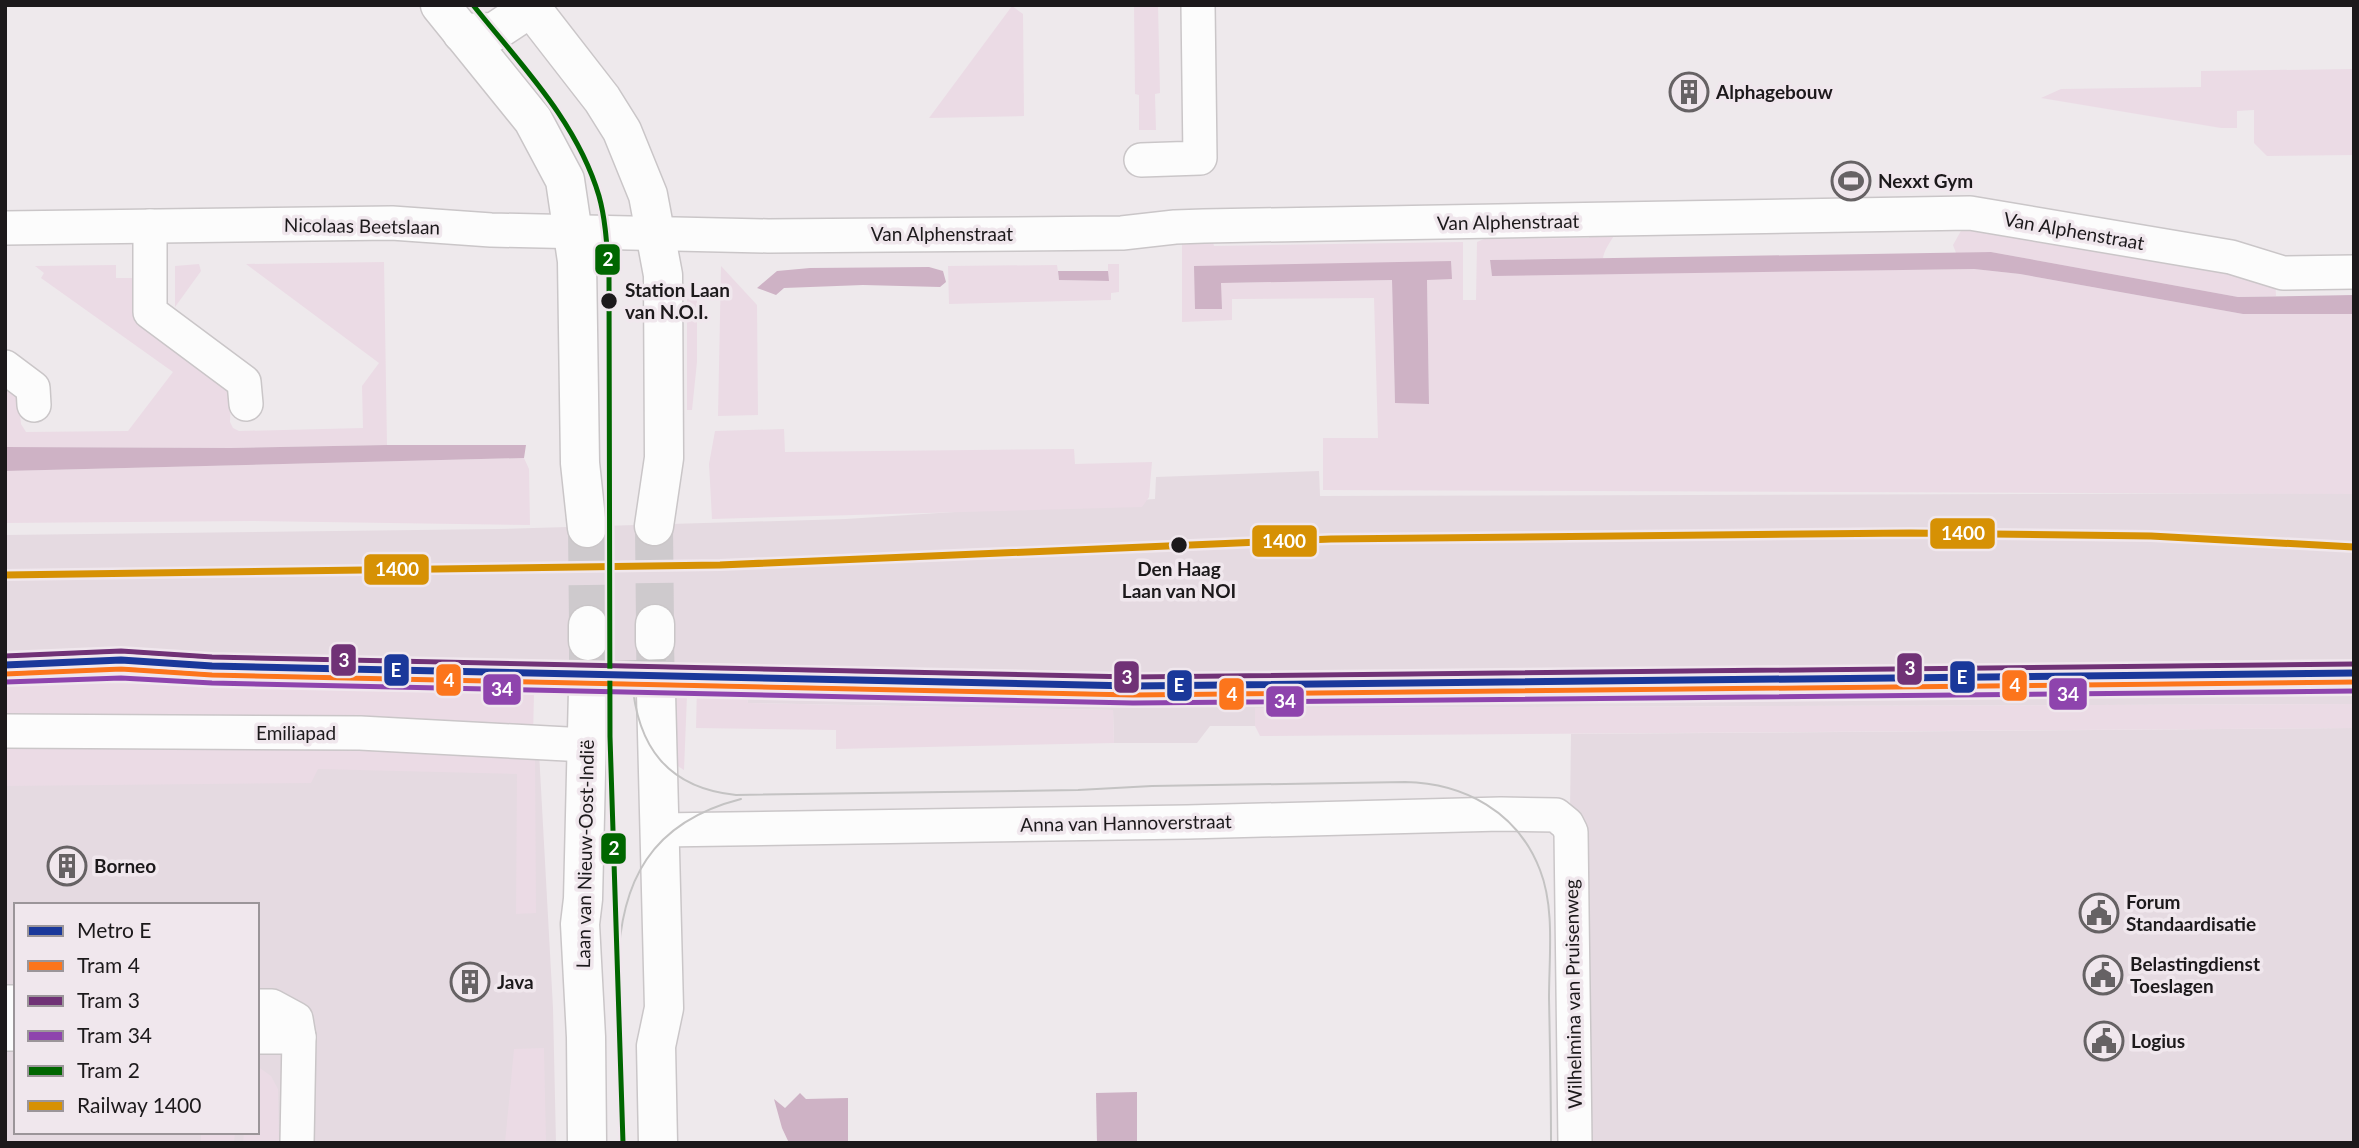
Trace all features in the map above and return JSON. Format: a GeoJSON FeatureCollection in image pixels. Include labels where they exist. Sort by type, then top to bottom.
{"type":"FeatureCollection","features":[{"type":"Feature","properties":{"kind":"main road"},"geometry":{"type":"LineString","coordinates":[[457,14],[494,32],[531,6],[602,99],[622,131],[648,195],[663,275],[664,458],[654,526]]}},
{"type":"Feature","properties":{"kind":"main road"},"geometry":{"type":"LineString","coordinates":[[457,14],[533,120],[565,180],[577,261],[580,463],[587,528]]}},
{"type":"Feature","properties":{"kind":"main road","name":"Laan van Nieuw-Oost-Indië"},"geometry":{"type":"LineString","coordinates":[[587,1143],[586,1037],[580,924],[583,899],[588,691]]}},
{"type":"Feature","properties":{"kind":"main road"},"geometry":{"type":"LineString","coordinates":[[656,693],[677,830],[664,1008],[656,1046],[658,1143]]}},
{"type":"Feature","properties":{"kind":"street"},"geometry":{"type":"LineString","coordinates":[[1141,160],[1200,158],[1198,5]]}},
{"type":"Feature","properties":{"kind":"street","name":"Van Alphenstraat"},"geometry":{"type":"LineString","coordinates":[[657,232],[768,236],[1109,233],[1175,227],[1970,213],[2231,257],[2283,273],[2354,272]]}},
{"type":"Feature","properties":{"kind":"street","name":"Nicolaas Beetslaan"},"geometry":{"type":"LineString","coordinates":[[5,228],[392,223],[491,230],[657,232]]}},
{"type":"Feature","properties":{"kind":"street"},"geometry":{"type":"LineString","coordinates":[[150,226],[150,312],[244,382],[246,404]]}},
{"type":"Feature","properties":{"kind":"street"},"geometry":{"type":"LineString","coordinates":[[5,368],[33,388],[34,405]]}},
{"type":"Feature","properties":{"kind":"street","name":"Emiliapad"},"geometry":{"type":"LineString","coordinates":[[5,731],[360,733],[586,745]]}},
{"type":"Feature","properties":{"kind":"street","name":"Anna van Hannoverstraat"},"geometry":{"type":"LineString","coordinates":[[677,830],[1527,814],[1556,816],[1567,824],[1571,832],[1571,845]]}},
{"type":"Feature","properties":{"kind":"street","name":"Wilhelmina van Pruisenweg"},"geometry":{"type":"LineString","coordinates":[[1571,845],[1575,1143]]}},
{"type":"Feature","properties":{"kind":"street"},"geometry":{"type":"LineString","coordinates":[[259,1006],[272,1006],[296,1019],[299,1037],[297,1143]]}},
{"type":"Feature","properties":{"kind":"street"},"geometry":{"type":"LineString","coordinates":[[259,1037],[299,1037]]}},
{"type":"Feature","properties":{"kind":"shaded area"},"geometry":{"type":"Polygon","coordinates":[[[1134,5],[1158,5],[1160,93],[1155,94],[1156,130],[1139,130],[1139,95],[1135,94],[1134,5]]]}},
{"type":"Feature","properties":{"kind":"shaded area"},"geometry":{"type":"Polygon","coordinates":[[[1012,6],[1023,14],[1024,116],[929,118],[1012,6]]]}},
{"type":"Feature","properties":{"kind":"shaded area"},"geometry":{"type":"Polygon","coordinates":[[[2354,69],[2354,155],[2267,156],[2254,143],[2254,110],[2237,111],[2237,128],[2221,128],[2041,98],[2061,89],[2201,87],[2201,71],[2354,69]]]}},
{"type":"Feature","properties":{"kind":"shaded area"},"geometry":{"type":"Polygon","coordinates":[[[1966,222],[2275,280],[2276,296],[2238,297],[1991,252],[1956,253],[1953,245],[1966,222]]]}},
{"type":"Feature","properties":{"kind":"shaded area"},"geometry":{"type":"Polygon","coordinates":[[[1619,227],[1603,258],[1490,260],[1492,275],[1974,269],[2020,274],[2243,314],[2354,314],[2354,494],[1323,490],[1323,438],[1378,438],[1374,298],[1232,299],[1232,320],[1182,322],[1182,242],[1213,242],[1214,246],[1463,242],[1463,300],[1476,300],[1477,242],[1484,239],[1589,238],[1590,229],[1619,227]],[[1451,261],[1221,283],[1392,280],[1395,402],[1429,404],[1427,280],[1451,261]]]}},
{"type":"Feature","properties":{"kind":"shaded area"},"geometry":{"type":"Polygon","coordinates":[[[1991,252],[2238,297],[2354,295],[2354,314],[2243,314],[2020,274],[1974,269],[1492,276],[1490,260],[1991,252]]]}},
{"type":"Feature","properties":{"kind":"shaded area"},"geometry":{"type":"Polygon","coordinates":[[[1451,261],[1452,279],[1427,280],[1429,404],[1395,403],[1392,280],[1221,283],[1222,309],[1195,309],[1194,266],[1451,261]]]}},
{"type":"Feature","properties":{"kind":"shaded area"},"geometry":{"type":"Polygon","coordinates":[[[384,262],[387,445],[231,448],[5,447],[5,377],[17,386],[21,424],[26,432],[128,431],[173,372],[41,278],[44,273],[35,266],[116,265],[116,278],[140,278],[231,393],[230,422],[233,428],[239,431],[363,428],[362,386],[379,363],[246,264],[384,262]]]}},
{"type":"Feature","properties":{"kind":"shaded area"},"geometry":{"type":"Polygon","coordinates":[[[199,264],[201,271],[175,307],[175,266],[199,264]]]}},
{"type":"Feature","properties":{"kind":"shaded area"},"geometry":{"type":"Polygon","coordinates":[[[1108,264],[1119,264],[1119,292],[1111,293],[1111,300],[949,304],[948,266],[1057,265],[1059,280],[1108,281],[1108,264]]]}},
{"type":"Feature","properties":{"kind":"shaded area"},"geometry":{"type":"Polygon","coordinates":[[[721,266],[757,305],[758,415],[718,416],[721,266]]]}},
{"type":"Feature","properties":{"kind":"shaded area"},"geometry":{"type":"Polygon","coordinates":[[[929,267],[943,271],[946,282],[940,287],[863,285],[784,288],[776,295],[757,288],[777,271],[810,268],[929,267]]]}},
{"type":"Feature","properties":{"kind":"shaded area"},"geometry":{"type":"Polygon","coordinates":[[[1058,271],[1108,271],[1109,281],[1059,280],[1058,271]]]}},
{"type":"Feature","properties":{"kind":"shaded area"},"geometry":{"type":"Polygon","coordinates":[[[687,292],[697,292],[697,362],[692,410],[687,410],[687,292]]]}},
{"type":"Feature","properties":{"kind":"shaded area"},"geometry":{"type":"Polygon","coordinates":[[[784,429],[785,452],[1074,449],[1075,464],[1152,462],[1149,497],[1142,507],[712,519],[709,464],[715,431],[784,429]]]}},
{"type":"Feature","properties":{"kind":"shaded area"},"geometry":{"type":"Polygon","coordinates":[[[526,445],[524,458],[5,471],[5,447],[231,448],[526,445]]]}},
{"type":"Feature","properties":{"kind":"shaded area"},"geometry":{"type":"Polygon","coordinates":[[[524,458],[529,469],[530,525],[252,521],[5,523],[5,471],[524,458]]]}},
{"type":"Feature","properties":{"kind":"shaded area"},"geometry":{"type":"Polygon","coordinates":[[[1319,471],[1320,496],[2354,493],[2354,704],[1256,708],[1255,726],[1210,726],[1197,743],[1114,743],[1113,710],[748,703],[746,686],[501,687],[5,682],[5,535],[499,529],[846,519],[1155,499],[1156,477],[1319,471]]]}},
{"type":"Feature","properties":{"kind":"shaded area"},"geometry":{"type":"Polygon","coordinates":[[[5,682],[501,687],[534,692],[533,738],[5,722],[5,682]]]}},
{"type":"Feature","properties":{"kind":"shaded area"},"geometry":{"type":"Polygon","coordinates":[[[697,685],[746,686],[748,703],[1113,710],[1114,743],[836,749],[836,730],[696,728],[697,685]]]}},
{"type":"Feature","properties":{"kind":"shaded area"},"geometry":{"type":"Polygon","coordinates":[[[667,695],[687,695],[684,770],[673,763],[667,695]]]}},
{"type":"Feature","properties":{"kind":"shaded area"},"geometry":{"type":"Polygon","coordinates":[[[2354,704],[2354,728],[1260,736],[1255,726],[1255,708],[2354,704]]]}},
{"type":"Feature","properties":{"kind":"shaded area"},"geometry":{"type":"Polygon","coordinates":[[[2354,728],[2354,1143],[1575,1143],[1571,734],[2354,728]]]}},
{"type":"Feature","properties":{"kind":"shaded area"},"geometry":{"type":"Polygon","coordinates":[[[5,736],[535,750],[536,913],[516,914],[517,774],[318,769],[311,783],[6,786],[5,816],[5,736]]]}},
{"type":"Feature","properties":{"kind":"shaded area"},"geometry":{"type":"Polygon","coordinates":[[[5,739],[539,752],[553,1008],[556,1143],[5,1143],[5,739]]]}},
{"type":"Feature","properties":{"kind":"shaded area"},"geometry":{"type":"Polygon","coordinates":[[[544,1048],[546,1143],[505,1143],[514,1049],[544,1048]]]}},
{"type":"Feature","properties":{"kind":"shaded area"},"geometry":{"type":"Polygon","coordinates":[[[259,1067],[271,1076],[278,1089],[279,1143],[243,1143],[244,1134],[259,1134],[259,1067]]]}},
{"type":"Feature","properties":{"kind":"shaded area"},"geometry":{"type":"Polygon","coordinates":[[[1137,1092],[1137,1143],[1097,1143],[1096,1093],[1137,1092]]]}},
{"type":"Feature","properties":{"kind":"shaded area"},"geometry":{"type":"Polygon","coordinates":[[[800,1093],[806,1099],[848,1098],[848,1143],[789,1143],[774,1099],[785,1108],[800,1093]]]}},
{"type":"Feature","properties":{"kind":"shaded area"},"geometry":{"type":"Polygon","coordinates":[[[201,1134],[235,1134],[234,1143],[201,1143],[201,1134]]]}},
{"type":"Feature","properties":{"kind":"tunnel"},"geometry":{"type":"LineString","coordinates":[[654,526],[655,624]]}},
{"type":"Feature","properties":{"kind":"tunnel"},"geometry":{"type":"LineString","coordinates":[[587,528],[588,625]]}},
{"type":"Feature","properties":{"kind":"tunnel"},"geometry":{"type":"LineString","coordinates":[[588,641],[588,690]]}},
{"type":"Feature","properties":{"kind":"tunnel"},"geometry":{"type":"LineString","coordinates":[[655,642],[656,693]]}},
{"type":"Feature","properties":{"kind":"tram line","name":"2"},"geometry":{"type":"LineString","coordinates":[[473,5],[562,118],[589,169],[599,196],[605,225],[609,275],[610,737],[623,1143]]}},
{"type":"Feature","properties":{"kind":"tram line","name":"3"},"geometry":{"type":"LineString","coordinates":[[5,656],[121,651],[212,657],[1133,677],[2354,664]]}},
{"type":"Feature","properties":{"kind":"tram line"},"geometry":{"type":"LineString","coordinates":[[387,670],[665,660]]}},
{"type":"Feature","properties":{"kind":"tram line","name":"4"},"geometry":{"type":"LineString","coordinates":[[5,674],[121,669],[212,675],[1133,695],[2354,682]]}},
{"type":"Feature","properties":{"kind":"tram line","name":"34"},"geometry":{"type":"LineString","coordinates":[[6,682],[121,678],[212,683],[1133,703],[2354,691]]}},
{"type":"Feature","properties":{"kind":"tram line"},"geometry":{"type":"LineString","coordinates":[[632,680],[641,725],[660,760],[691,783],[712,791],[736,795],[1405,782],[1448,788],[1468,795],[1503,817],[1518,832],[1530,850],[1545,885],[1550,933],[1551,1143]]}},
{"type":"Feature","properties":{"kind":"tram line"},"geometry":{"type":"LineString","coordinates":[[618,968],[625,908],[634,882],[646,860],[663,840],[684,823],[710,809],[741,799]]}},
{"type":"Feature","properties":{"kind":"metro line","name":"E"},"geometry":{"type":"LineString","coordinates":[[5,665],[121,660],[212,666],[1133,686],[2354,673]]}},
{"type":"Feature","properties":{"kind":"rail line","name":"1400"},"geometry":{"type":"LineString","coordinates":[[5,575],[720,565],[1331,539],[1910,533],[2151,536],[2354,547]]}},
{"type":"Feature","properties":{"kind":"place","name":"Alphagebouw"},"geometry":{"type":"Point","coordinates":[1689,92]}},
{"type":"Feature","properties":{"kind":"place","name":"Nexxt Gym"},"geometry":{"type":"Point","coordinates":[1851,181]}},
{"type":"Feature","properties":{"kind":"place","name":"Station Laan van N.O.I."},"geometry":{"type":"Point","coordinates":[609,301]}},
{"type":"Feature","properties":{"kind":"place","name":"Den Haag Laan van NOI"},"geometry":{"type":"Point","coordinates":[1179,545]}},
{"type":"Feature","properties":{"kind":"place","name":"Borneo"},"geometry":{"type":"Point","coordinates":[67,866]}},
{"type":"Feature","properties":{"kind":"place","name":"Forum Standaardisatie"},"geometry":{"type":"Point","coordinates":[2099,913]}},
{"type":"Feature","properties":{"kind":"place","name":"Belastingdienst Toeslagen"},"geometry":{"type":"Point","coordinates":[2103,975]}},
{"type":"Feature","properties":{"kind":"place","name":"Java"},"geometry":{"type":"Point","coordinates":[470,982]}},
{"type":"Feature","properties":{"kind":"place","name":"Logius"},"geometry":{"type":"Point","coordinates":[2104,1041]}}]}
